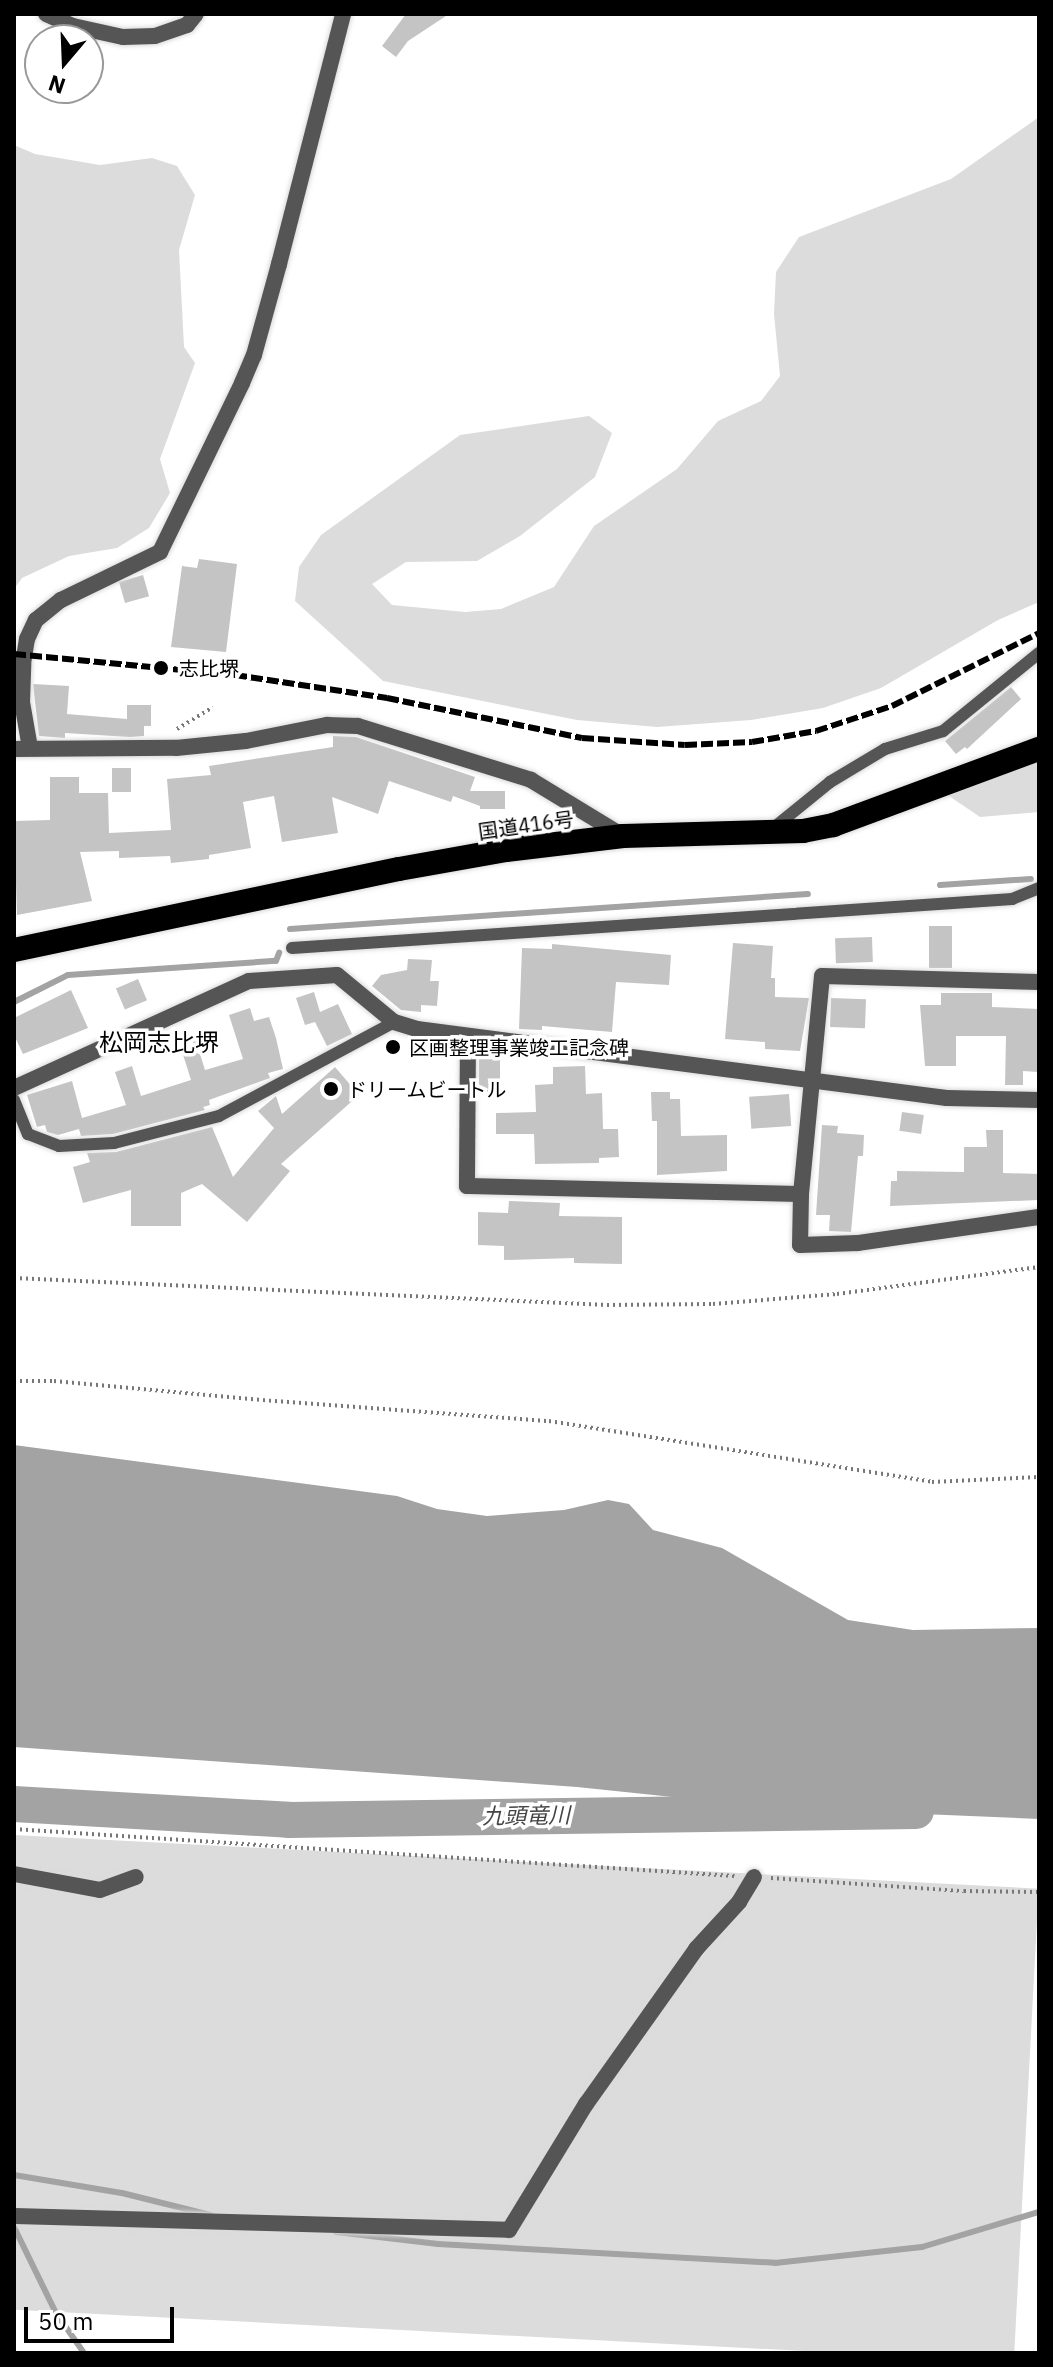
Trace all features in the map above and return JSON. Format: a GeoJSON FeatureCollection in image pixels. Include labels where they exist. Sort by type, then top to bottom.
{"type":"FeatureCollection","features":[{"type":"Feature","properties":{"kind":"highway","name":"国道416号"},"geometry":{"type":"LineString","coordinates":[[14,950],[399,869],[623,836],[803,831],[833,825],[1039,749]]}},
{"type":"Feature","properties":{"kind":"street"},"geometry":{"type":"LineString","coordinates":[[46,14],[73,26],[123,37],[155,36],[187,25],[196,14]]}},
{"type":"Feature","properties":{"kind":"street"},"geometry":{"type":"LineString","coordinates":[[343,14],[279,264],[254,355],[242,383],[160,552],[146,562],[61,600],[36,620],[27,639],[23,664],[22,749],[176,748],[246,741],[327,725],[358,726],[531,780],[623,836]]}},
{"type":"Feature","properties":{"kind":"street"},"geometry":{"type":"LineString","coordinates":[[14,1088],[249,981],[337,975],[394,1022],[417,1029],[947,1098],[1039,1100]]}},
{"type":"Feature","properties":{"kind":"street"},"geometry":{"type":"LineString","coordinates":[[1039,982],[822,976],[801,1194],[800,1245],[858,1243],[1039,1217]]}},
{"type":"Feature","properties":{"kind":"street"},"geometry":{"type":"LineString","coordinates":[[468,1036],[467,1186],[801,1194]]}},
{"type":"Feature","properties":{"kind":"street"},"geometry":{"type":"LineString","coordinates":[[14,1874],[100,1890],[136,1877]]}},
{"type":"Feature","properties":{"kind":"street"},"geometry":{"type":"LineString","coordinates":[[14,2216],[509,2230],[586,2104],[696,1949],[739,1902],[754,1877]]}},
{"type":"Feature","properties":{"kind":"lane"},"geometry":{"type":"LineString","coordinates":[[769,832],[830,782],[885,749],[943,731],[1039,653]]}},
{"type":"Feature","properties":{"kind":"lane"},"geometry":{"type":"LineString","coordinates":[[292,948],[1012,899],[1039,888]]}},
{"type":"Feature","properties":{"kind":"lane"},"geometry":{"type":"LineString","coordinates":[[14,1100],[28,1134],[59,1146],[114,1143],[219,1116],[394,1022]]}},
{"type":"Feature","properties":{"kind":"path"},"geometry":{"type":"LineString","coordinates":[[176,738],[175,730],[213,707]]}},
{"type":"Feature","properties":{"kind":"path"},"geometry":{"type":"LineString","coordinates":[[14,1278],[507,1302],[637,1305],[713,1304],[837,1294],[1039,1267]]}},
{"type":"Feature","properties":{"kind":"path"},"geometry":{"type":"LineString","coordinates":[[14,1381],[54,1381],[549,1421],[932,1482],[1039,1477]]}},
{"type":"Feature","properties":{"kind":"path"},"geometry":{"type":"LineString","coordinates":[[14,1829],[964,1891],[1039,1892]]}},
{"type":"Feature","properties":{"kind":"shaded area"},"geometry":{"type":"Polygon","coordinates":[[[1039,117],[1039,602],[998,620],[881,688],[823,708],[751,720],[657,727],[577,720],[383,681],[295,601],[299,567],[321,535],[460,435],[589,416],[612,433],[595,477],[520,536],[477,561],[406,562],[372,584],[392,605],[465,612],[501,609],[554,587],[594,526],[677,469],[718,421],[761,401],[780,376],[774,314],[776,272],[799,237],[951,179],[1039,117]]]}},
{"type":"Feature","properties":{"kind":"shaded area"},"geometry":{"type":"Polygon","coordinates":[[[14,145],[35,154],[100,165],[152,158],[177,166],[195,195],[179,250],[184,347],[195,363],[160,459],[170,493],[149,528],[117,548],[69,556],[22,578],[14,589],[14,145]]]}},
{"type":"Feature","properties":{"kind":"shaded area"},"geometry":{"type":"Polygon","coordinates":[[[1039,760],[1039,812],[980,817],[949,796],[950,784],[1039,760]]]}},
{"type":"Feature","properties":{"kind":"shaded area"},"geometry":{"type":"Polygon","coordinates":[[[14,1445],[397,1496],[437,1509],[487,1516],[564,1510],[608,1500],[629,1504],[653,1530],[722,1548],[848,1620],[913,1630],[1039,1628],[1039,1819],[778,1808],[577,1787],[14,1747],[14,1445]]]}},
{"type":"Feature","properties":{"kind":"shaded area"},"geometry":{"type":"Polygon","coordinates":[[[14,1835],[1039,1889],[1014,2353],[841,2353],[14,2310],[14,1835]]]}},
{"type":"Feature","properties":{"kind":"building"},"geometry":{"type":"Polygon","coordinates":[[[406,14],[449,14],[408,41],[396,57],[382,46],[406,14]]]}},
{"type":"Feature","properties":{"kind":"building"},"geometry":{"type":"Polygon","coordinates":[[[199,559],[237,564],[226,652],[171,647],[182,566],[197,568],[199,559]]]}},
{"type":"Feature","properties":{"kind":"building"},"geometry":{"type":"Polygon","coordinates":[[[143,575],[149,596],[125,603],[119,582],[143,575]]]}},
{"type":"Feature","properties":{"kind":"building"},"geometry":{"type":"Polygon","coordinates":[[[33,684],[69,686],[67,714],[127,719],[127,705],[151,705],[151,726],[144,726],[144,736],[65,733],[65,738],[39,736],[33,684]]]}},
{"type":"Feature","properties":{"kind":"building"},"geometry":{"type":"Polygon","coordinates":[[[1011,687],[1021,699],[967,749],[965,747],[956,754],[945,741],[1011,687]]]}},
{"type":"Feature","properties":{"kind":"building"},"geometry":{"type":"Polygon","coordinates":[[[333,736],[356,737],[475,777],[470,791],[505,791],[505,809],[480,809],[480,806],[453,796],[451,802],[389,781],[378,814],[332,797],[338,833],[282,842],[274,796],[243,802],[251,848],[209,855],[209,859],[171,863],[170,856],[119,858],[119,851],[80,852],[92,901],[17,915],[14,821],[50,820],[50,777],[79,777],[79,793],[108,793],[109,833],[171,830],[167,779],[211,775],[209,766],[333,747],[333,736]]]}},
{"type":"Feature","properties":{"kind":"building"},"geometry":{"type":"Polygon","coordinates":[[[112,768],[131,768],[131,792],[112,792],[112,768]]]}},
{"type":"Feature","properties":{"kind":"building"},"geometry":{"type":"Polygon","coordinates":[[[929,926],[952,926],[952,968],[929,968],[929,926]]]}},
{"type":"Feature","properties":{"kind":"building"},"geometry":{"type":"Polygon","coordinates":[[[872,937],[873,962],[836,963],[835,938],[872,937]]]}},
{"type":"Feature","properties":{"kind":"building"},"geometry":{"type":"Polygon","coordinates":[[[733,943],[773,946],[771,978],[775,978],[775,997],[809,998],[800,1051],[765,1049],[765,1042],[725,1039],[733,943]]]}},
{"type":"Feature","properties":{"kind":"building"},"geometry":{"type":"Polygon","coordinates":[[[552,944],[671,955],[669,985],[616,982],[612,1032],[542,1026],[542,1030],[519,1029],[522,948],[552,949],[552,944]]]}},
{"type":"Feature","properties":{"kind":"building"},"geometry":{"type":"Polygon","coordinates":[[[408,959],[432,960],[430,981],[439,981],[437,1006],[421,1005],[421,1012],[401,1010],[372,986],[381,975],[407,970],[408,959]]]}},
{"type":"Feature","properties":{"kind":"building"},"geometry":{"type":"Polygon","coordinates":[[[138,979],[147,1000],[125,1010],[116,988],[138,979]]]}},
{"type":"Feature","properties":{"kind":"building"},"geometry":{"type":"Polygon","coordinates":[[[71,990],[88,1028],[23,1054],[14,1035],[14,1018],[71,990]]]}},
{"type":"Feature","properties":{"kind":"building"},"geometry":{"type":"Polygon","coordinates":[[[314,992],[320,1012],[338,1004],[352,1034],[327,1046],[315,1022],[305,1025],[296,998],[314,992]]]}},
{"type":"Feature","properties":{"kind":"building"},"geometry":{"type":"Polygon","coordinates":[[[941,993],[992,993],[992,1007],[1039,1009],[1038,1072],[1023,1071],[1023,1085],[1005,1085],[1006,1036],[956,1036],[956,1066],[925,1066],[920,1005],[941,1005],[941,993]]]}},
{"type":"Feature","properties":{"kind":"building"},"geometry":{"type":"Polygon","coordinates":[[[831,998],[866,999],[865,1028],[830,1027],[831,998]]]}},
{"type":"Feature","properties":{"kind":"building"},"geometry":{"type":"Polygon","coordinates":[[[250,1008],[254,1021],[269,1017],[276,1038],[283,1069],[268,1073],[270,1078],[209,1100],[210,1105],[203,1107],[205,1110],[113,1134],[81,1136],[79,1129],[58,1135],[47,1132],[45,1125],[37,1127],[27,1095],[72,1081],[82,1118],[126,1105],[115,1072],[132,1066],[141,1096],[191,1080],[180,1045],[196,1041],[205,1070],[243,1059],[229,1015],[250,1008]]]}},
{"type":"Feature","properties":{"kind":"building"},"geometry":{"type":"Polygon","coordinates":[[[479,1059],[500,1059],[500,1092],[479,1092],[479,1059]]]}},
{"type":"Feature","properties":{"kind":"building"},"geometry":{"type":"Polygon","coordinates":[[[585,1066],[586,1094],[602,1093],[603,1129],[618,1129],[619,1157],[599,1158],[599,1163],[535,1164],[534,1134],[496,1134],[496,1113],[536,1112],[535,1085],[553,1084],[553,1067],[585,1066]]]}},
{"type":"Feature","properties":{"kind":"building"},"geometry":{"type":"Polygon","coordinates":[[[335,1067],[359,1095],[281,1164],[290,1171],[247,1222],[202,1184],[181,1193],[181,1226],[131,1226],[131,1190],[83,1203],[73,1167],[90,1162],[87,1153],[116,1152],[212,1127],[233,1177],[274,1128],[258,1111],[276,1096],[282,1114],[335,1067]]]}},
{"type":"Feature","properties":{"kind":"building"},"geometry":{"type":"Polygon","coordinates":[[[651,1092],[670,1092],[670,1099],[680,1099],[681,1136],[727,1135],[727,1171],[657,1175],[657,1121],[652,1121],[651,1092]]]}},
{"type":"Feature","properties":{"kind":"building"},"geometry":{"type":"Polygon","coordinates":[[[789,1094],[791,1126],[751,1129],[749,1097],[789,1094]]]}},
{"type":"Feature","properties":{"kind":"building"},"geometry":{"type":"Polygon","coordinates":[[[902,1112],[924,1115],[921,1134],[899,1131],[902,1112]]]}},
{"type":"Feature","properties":{"kind":"building"},"geometry":{"type":"Polygon","coordinates":[[[822,1125],[838,1126],[837,1133],[864,1135],[863,1156],[858,1156],[851,1232],[829,1231],[830,1215],[816,1215],[822,1125]]]}},
{"type":"Feature","properties":{"kind":"building"},"geometry":{"type":"Polygon","coordinates":[[[986,1130],[1003,1130],[1003,1173],[1039,1174],[1039,1200],[890,1206],[891,1181],[897,1181],[897,1171],[964,1172],[964,1147],[987,1147],[986,1130]]]}},
{"type":"Feature","properties":{"kind":"building"},"geometry":{"type":"Polygon","coordinates":[[[509,1201],[560,1203],[559,1216],[622,1217],[622,1264],[574,1263],[574,1258],[504,1260],[504,1246],[478,1245],[478,1212],[508,1213],[509,1201]]]}},
{"type":"Feature","properties":{"kind":"waterway"},"geometry":{"type":"LineString","coordinates":[[940,885],[1031,879]]}},
{"type":"Feature","properties":{"kind":"waterway"},"geometry":{"type":"LineString","coordinates":[[290,929],[808,894]]}},
{"type":"Feature","properties":{"kind":"waterway"},"geometry":{"type":"LineString","coordinates":[[14,1002],[68,975],[276,961],[279,953]]}},
{"type":"Feature","properties":{"kind":"waterway","name":"九頭竜川"},"geometry":{"type":"LineString","coordinates":[[14,1804],[289,1820],[916,1811]]}},
{"type":"Feature","properties":{"kind":"waterway"},"geometry":{"type":"LineString","coordinates":[[14,2175],[122,2193],[210,2215]]}},
{"type":"Feature","properties":{"kind":"waterway"},"geometry":{"type":"LineString","coordinates":[[336,2232],[438,2244],[775,2263],[922,2247],[1039,2212]]}},
{"type":"Feature","properties":{"kind":"waterway"},"geometry":{"type":"LineString","coordinates":[[14,2227],[56,2313],[84,2353]]}},
{"type":"Feature","properties":{"kind":"railway"},"geometry":{"type":"LineString","coordinates":[[14,654],[235,675],[387,698],[582,738],[685,745],[752,742],[816,731],[892,706],[1039,633]]}},
{"type":"Feature","properties":{"kind":"place","name":"志比堺"},"geometry":{"type":"Point","coordinates":[161,668]}},
{"type":"Feature","properties":{"kind":"place","name":"区画整理事業竣工記念碑"},"geometry":{"type":"Point","coordinates":[393,1047]}},
{"type":"Feature","properties":{"kind":"place","name":"ドリームビートル"},"geometry":{"type":"Point","coordinates":[331,1089]}},
{"type":"Feature","properties":{"kind":"district","name":"松岡志比堺"},"geometry":{"type":"Point","coordinates":[159,1043]}}]}
